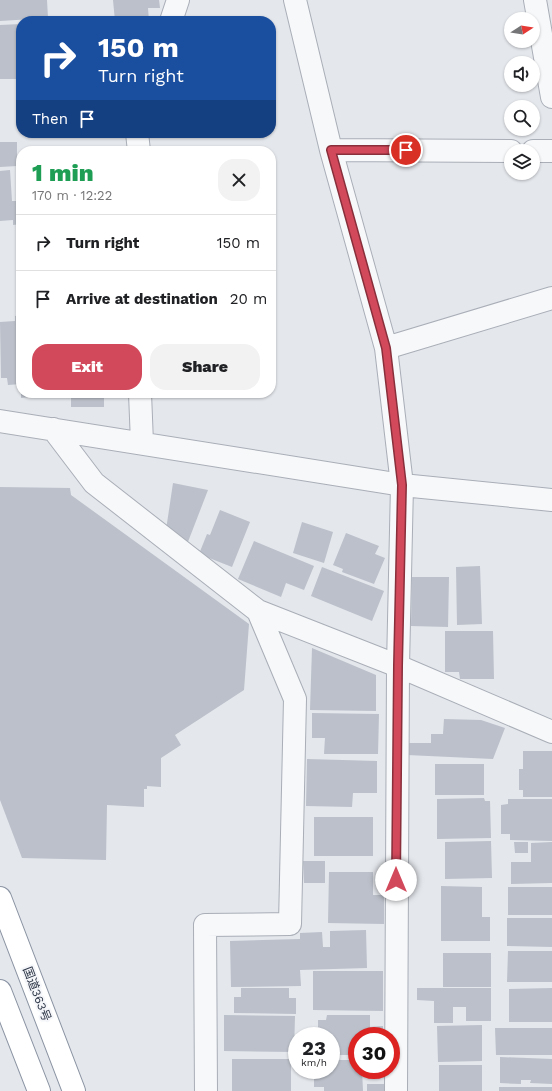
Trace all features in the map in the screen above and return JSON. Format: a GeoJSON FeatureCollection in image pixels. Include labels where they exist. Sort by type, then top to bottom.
{"type":"FeatureCollection","features":[{"type":"Feature","properties":{"kind":"highway","name":"国道363号"},"geometry":{"type":"LineString","coordinates":[[0,898],[74,1091]]}},
{"type":"Feature","properties":{"kind":"highway"},"geometry":{"type":"LineString","coordinates":[[0,991],[39,1091]]}},
{"type":"Feature","properties":{"kind":"street"},"geometry":{"type":"LineString","coordinates":[[173,16],[178,0]]}},
{"type":"Feature","properties":{"kind":"street"},"geometry":{"type":"LineString","coordinates":[[295,0],[331,150],[386,348],[402,485],[398,666],[396,1091]]}},
{"type":"Feature","properties":{"kind":"street"},"geometry":{"type":"LineString","coordinates":[[535,0],[552,98]]}},
{"type":"Feature","properties":{"kind":"street"},"geometry":{"type":"LineString","coordinates":[[331,150],[504,151]]}},
{"type":"Feature","properties":{"kind":"street"},"geometry":{"type":"LineString","coordinates":[[540,151],[552,151]]}},
{"type":"Feature","properties":{"kind":"street"},"geometry":{"type":"LineString","coordinates":[[386,348],[552,298]]}},
{"type":"Feature","properties":{"kind":"street"},"geometry":{"type":"LineString","coordinates":[[140,398],[142,443]]}},
{"type":"Feature","properties":{"kind":"street"},"geometry":{"type":"LineString","coordinates":[[0,422],[142,443],[402,485],[552,500]]}},
{"type":"Feature","properties":{"kind":"street"},"geometry":{"type":"LineString","coordinates":[[53,430],[94,483],[258,611],[398,666],[552,732]]}},
{"type":"Feature","properties":{"kind":"street"},"geometry":{"type":"LineString","coordinates":[[206,1091],[205,925],[290,924],[295,699],[258,611]]}},
{"type":"Feature","properties":{"kind":"building"},"geometry":{"type":"Polygon","coordinates":[[[0,0],[47,0],[48,16],[16,16],[16,20],[0,21],[0,0]]]}},
{"type":"Feature","properties":{"kind":"building"},"geometry":{"type":"Polygon","coordinates":[[[113,0],[159,0],[160,8],[148,8],[149,16],[115,16],[113,0]]]}},
{"type":"Feature","properties":{"kind":"building"},"geometry":{"type":"Polygon","coordinates":[[[16,24],[16,79],[0,79],[0,25],[16,24]]]}},
{"type":"Feature","properties":{"kind":"building"},"geometry":{"type":"Polygon","coordinates":[[[0,142],[17,142],[16,166],[0,167],[0,142]]]}},
{"type":"Feature","properties":{"kind":"building"},"geometry":{"type":"Polygon","coordinates":[[[10,170],[12,201],[16,201],[16,225],[13,225],[13,220],[0,221],[0,171],[10,170]]]}},
{"type":"Feature","properties":{"kind":"building"},"geometry":{"type":"Polygon","coordinates":[[[15,316],[16,384],[8,385],[7,378],[1,378],[0,322],[15,321],[15,316]]]}},
{"type":"Feature","properties":{"kind":"building"},"geometry":{"type":"Polygon","coordinates":[[[71,398],[104,398],[104,407],[71,407],[71,398]]]}},
{"type":"Feature","properties":{"kind":"building"},"geometry":{"type":"Polygon","coordinates":[[[173,483],[208,490],[186,547],[166,530],[173,483]]]}},
{"type":"Feature","properties":{"kind":"building"},"geometry":{"type":"Polygon","coordinates":[[[0,487],[70,488],[71,495],[249,624],[244,690],[175,735],[181,745],[161,758],[161,787],[147,786],[147,789],[144,789],[144,807],[107,805],[106,860],[22,858],[0,800],[0,487]]]}},
{"type":"Feature","properties":{"kind":"building"},"geometry":{"type":"Polygon","coordinates":[[[220,510],[250,522],[232,567],[199,554],[207,534],[210,535],[220,510]]]}},
{"type":"Feature","properties":{"kind":"building"},"geometry":{"type":"Polygon","coordinates":[[[302,522],[333,532],[324,563],[293,553],[302,522]]]}},
{"type":"Feature","properties":{"kind":"building"},"geometry":{"type":"Polygon","coordinates":[[[346,533],[379,546],[375,554],[385,558],[374,584],[342,572],[343,569],[333,565],[346,533]]]}},
{"type":"Feature","properties":{"kind":"building"},"geometry":{"type":"Polygon","coordinates":[[[254,541],[314,566],[304,590],[286,583],[281,597],[238,579],[254,541]]]}},
{"type":"Feature","properties":{"kind":"building"},"geometry":{"type":"Polygon","coordinates":[[[480,566],[482,624],[457,625],[456,567],[480,566]]]}},
{"type":"Feature","properties":{"kind":"building"},"geometry":{"type":"Polygon","coordinates":[[[322,567],[384,591],[372,621],[311,596],[322,567]]]}},
{"type":"Feature","properties":{"kind":"building"},"geometry":{"type":"Polygon","coordinates":[[[412,577],[449,577],[448,627],[411,626],[412,577]]]}},
{"type":"Feature","properties":{"kind":"building"},"geometry":{"type":"Polygon","coordinates":[[[445,631],[493,631],[494,679],[460,679],[459,672],[445,672],[445,631]]]}},
{"type":"Feature","properties":{"kind":"building"},"geometry":{"type":"Polygon","coordinates":[[[312,648],[376,675],[376,711],[310,710],[312,648]]]}},
{"type":"Feature","properties":{"kind":"building"},"geometry":{"type":"Polygon","coordinates":[[[312,713],[379,714],[378,754],[324,754],[325,738],[312,738],[312,713]]]}},
{"type":"Feature","properties":{"kind":"building"},"geometry":{"type":"Polygon","coordinates":[[[444,719],[481,720],[505,728],[493,759],[407,755],[408,743],[431,743],[431,734],[443,734],[444,719]]]}},
{"type":"Feature","properties":{"kind":"building"},"geometry":{"type":"Polygon","coordinates":[[[523,751],[552,751],[552,797],[523,797],[523,790],[519,790],[519,769],[523,769],[523,751]]]}},
{"type":"Feature","properties":{"kind":"building"},"geometry":{"type":"Polygon","coordinates":[[[307,759],[377,761],[377,793],[353,793],[352,807],[306,806],[307,759]]]}},
{"type":"Feature","properties":{"kind":"building"},"geometry":{"type":"Polygon","coordinates":[[[435,764],[484,764],[484,795],[435,795],[435,764]]]}},
{"type":"Feature","properties":{"kind":"building"},"geometry":{"type":"Polygon","coordinates":[[[484,798],[485,801],[490,801],[491,838],[437,839],[437,799],[484,798]]]}},
{"type":"Feature","properties":{"kind":"building"},"geometry":{"type":"Polygon","coordinates":[[[508,799],[552,799],[552,841],[510,840],[510,834],[501,834],[501,805],[508,804],[508,799]]]}},
{"type":"Feature","properties":{"kind":"building"},"geometry":{"type":"Polygon","coordinates":[[[314,817],[373,817],[373,856],[314,856],[314,817]]]}},
{"type":"Feature","properties":{"kind":"building"},"geometry":{"type":"Polygon","coordinates":[[[491,841],[492,878],[445,879],[445,842],[491,841]]]}},
{"type":"Feature","properties":{"kind":"building"},"geometry":{"type":"Polygon","coordinates":[[[514,842],[528,842],[528,853],[515,853],[514,842]]]}},
{"type":"Feature","properties":{"kind":"building"},"geometry":{"type":"Polygon","coordinates":[[[552,842],[552,883],[511,884],[511,862],[531,862],[531,843],[552,842]]]}},
{"type":"Feature","properties":{"kind":"building"},"geometry":{"type":"Polygon","coordinates":[[[303,861],[325,861],[325,883],[304,883],[303,861]]]}},
{"type":"Feature","properties":{"kind":"building"},"geometry":{"type":"Polygon","coordinates":[[[329,872],[373,872],[373,895],[384,895],[384,924],[328,923],[329,872]]]}},
{"type":"Feature","properties":{"kind":"building"},"geometry":{"type":"Polygon","coordinates":[[[441,886],[482,887],[482,917],[490,917],[490,941],[441,941],[441,886]]]}},
{"type":"Feature","properties":{"kind":"building"},"geometry":{"type":"Polygon","coordinates":[[[508,887],[552,887],[552,915],[508,915],[508,887]]]}},
{"type":"Feature","properties":{"kind":"building"},"geometry":{"type":"Polygon","coordinates":[[[507,918],[552,918],[552,947],[507,946],[507,918]]]}},
{"type":"Feature","properties":{"kind":"building"},"geometry":{"type":"Polygon","coordinates":[[[366,930],[367,968],[300,970],[301,986],[231,987],[230,941],[300,939],[300,933],[322,932],[323,947],[330,947],[330,931],[366,930]]]}},
{"type":"Feature","properties":{"kind":"building"},"geometry":{"type":"Polygon","coordinates":[[[508,951],[552,951],[552,982],[507,982],[508,951]]]}},
{"type":"Feature","properties":{"kind":"building"},"geometry":{"type":"Polygon","coordinates":[[[443,953],[491,953],[491,987],[443,987],[443,953]]]}},
{"type":"Feature","properties":{"kind":"building"},"geometry":{"type":"Polygon","coordinates":[[[313,971],[383,971],[383,1011],[313,1010],[313,971]]]}},
{"type":"Feature","properties":{"kind":"building"},"geometry":{"type":"Polygon","coordinates":[[[241,988],[289,988],[289,998],[296,998],[296,1014],[234,1013],[234,997],[241,997],[241,988]]]}},
{"type":"Feature","properties":{"kind":"building"},"geometry":{"type":"Polygon","coordinates":[[[417,988],[491,988],[491,1021],[466,1021],[466,1007],[453,1007],[453,1023],[434,1023],[434,1001],[417,1000],[417,988]]]}},
{"type":"Feature","properties":{"kind":"building"},"geometry":{"type":"Polygon","coordinates":[[[552,988],[552,1022],[509,1022],[509,989],[552,988]]]}},
{"type":"Feature","properties":{"kind":"building"},"geometry":{"type":"Polygon","coordinates":[[[224,1015],[295,1016],[295,1027],[288,1027],[288,1052],[224,1051],[224,1015]]]}},
{"type":"Feature","properties":{"kind":"building"},"geometry":{"type":"Polygon","coordinates":[[[327,1015],[370,1015],[370,1027],[348,1027],[348,1055],[340,1055],[340,1027],[318,1027],[318,1020],[326,1020],[327,1015]]]}},
{"type":"Feature","properties":{"kind":"building"},"geometry":{"type":"Polygon","coordinates":[[[482,1025],[482,1061],[438,1062],[437,1026],[482,1025]]]}},
{"type":"Feature","properties":{"kind":"building"},"geometry":{"type":"Polygon","coordinates":[[[495,1028],[552,1028],[552,1055],[496,1055],[495,1028]]]}},
{"type":"Feature","properties":{"kind":"building"},"geometry":{"type":"Polygon","coordinates":[[[500,1057],[552,1059],[552,1084],[530,1083],[531,1080],[521,1080],[521,1084],[500,1083],[500,1057]]]}},
{"type":"Feature","properties":{"kind":"building"},"geometry":{"type":"Polygon","coordinates":[[[232,1059],[288,1059],[288,1079],[291,1079],[291,1091],[232,1091],[232,1059]]]}},
{"type":"Feature","properties":{"kind":"building"},"geometry":{"type":"Polygon","coordinates":[[[340,1060],[348,1060],[348,1079],[362,1079],[363,1091],[324,1091],[324,1087],[314,1087],[314,1079],[340,1079],[340,1060]]]}},
{"type":"Feature","properties":{"kind":"building"},"geometry":{"type":"Polygon","coordinates":[[[439,1065],[482,1065],[482,1091],[439,1091],[439,1065]]]}},
{"type":"Feature","properties":{"kind":"building"},"geometry":{"type":"Polygon","coordinates":[[[367,1084],[384,1084],[384,1091],[367,1091],[367,1084]]]}},
{"type":"Feature","properties":{"kind":"building"},"geometry":{"type":"Polygon","coordinates":[[[499,1087],[552,1087],[552,1091],[499,1091],[499,1087]]]}},
{"type":"Feature","properties":{"kind":"route"},"geometry":{"type":"LineString","coordinates":[[396,880],[398,666],[402,485],[386,348],[331,150],[406,150]]}}]}
